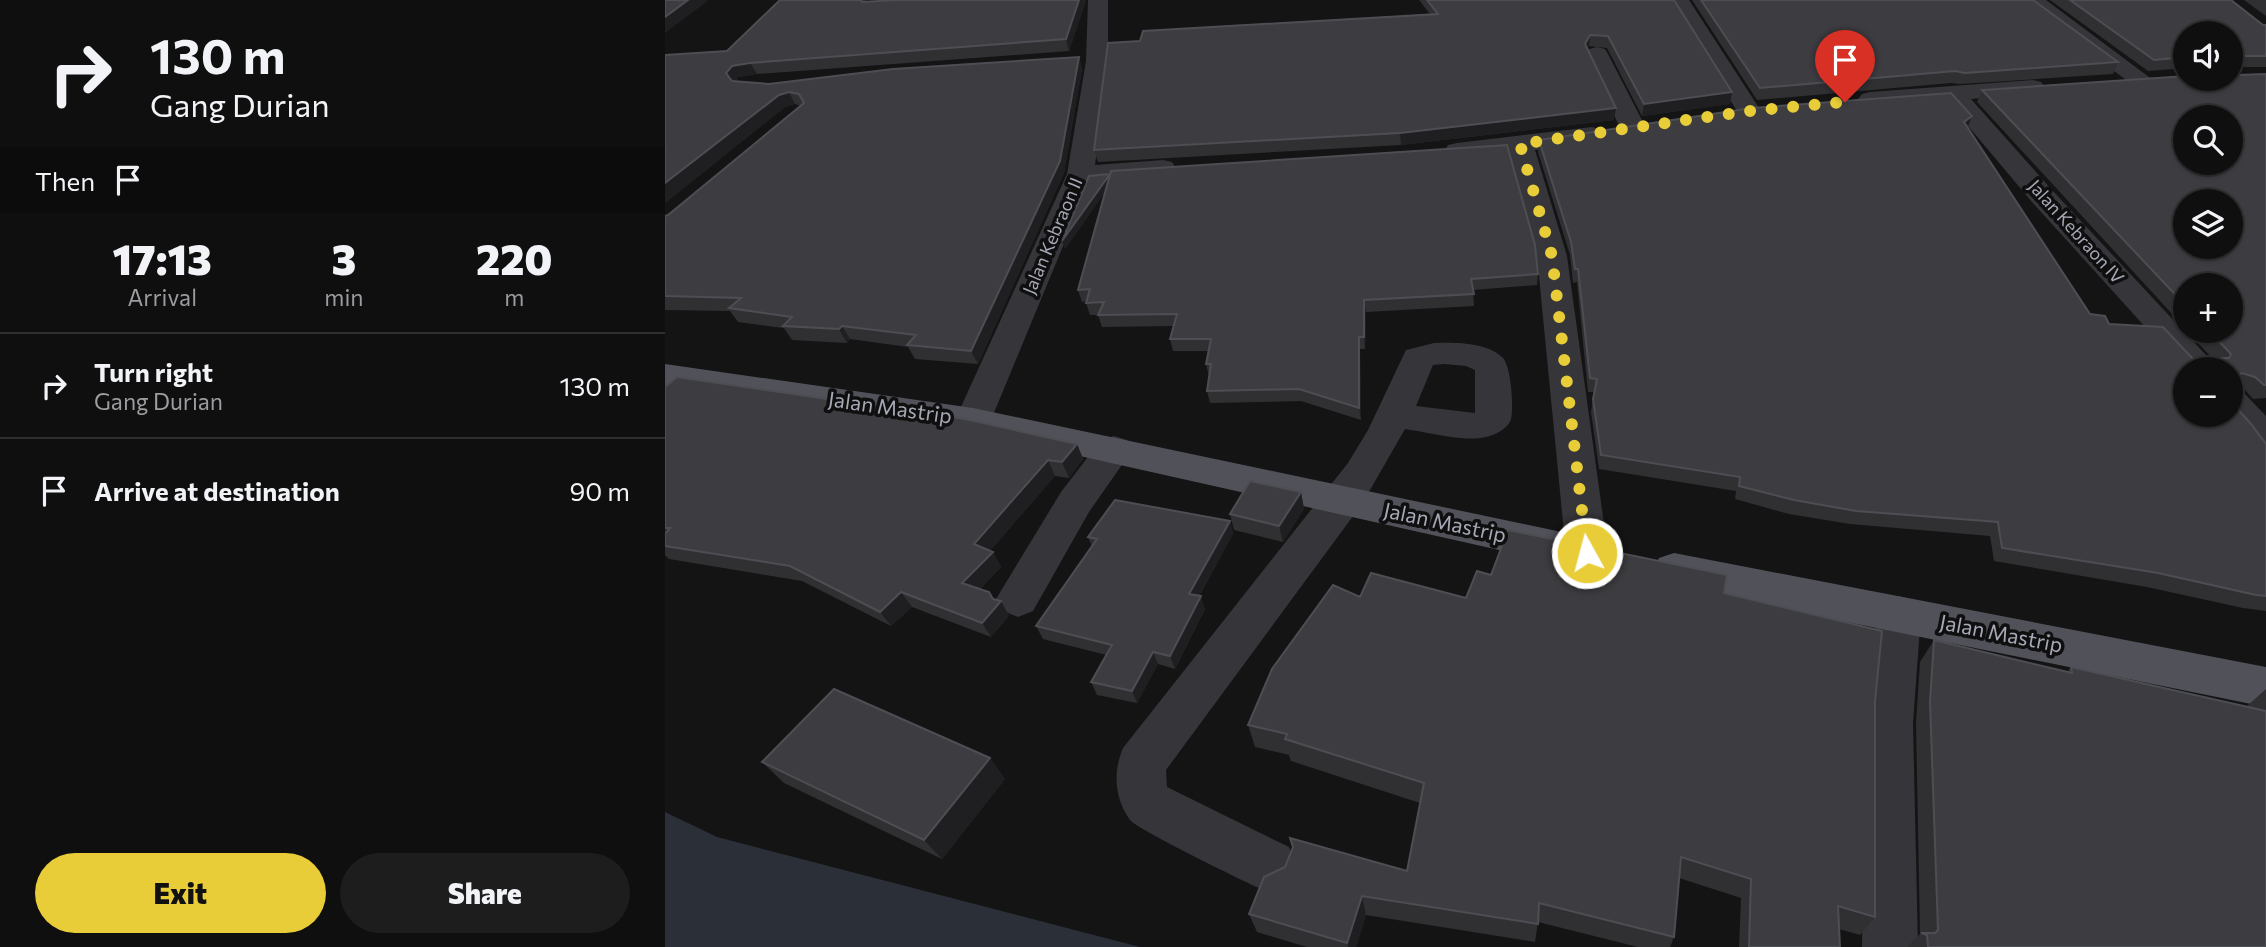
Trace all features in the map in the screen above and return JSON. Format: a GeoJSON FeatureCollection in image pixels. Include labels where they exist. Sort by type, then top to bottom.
{"type":"FeatureCollection","features":[{"type":"Feature","properties":{"kind":"main road","name":"Jalan Mastrip"},"geometry":{"type":"LineString","coordinates":[[671,381],[973,420],[1635,563],[2266,687]]}},
{"type":"Feature","properties":{"kind":"street"},"geometry":{"type":"LineString","coordinates":[[1679,0],[1749,111]]}},
{"type":"Feature","properties":{"kind":"street"},"geometry":{"type":"LineString","coordinates":[[2028,0],[2152,80],[2101,83]]}},
{"type":"Feature","properties":{"kind":"street","name":"Jalan Kebraon II"},"geometry":{"type":"LineString","coordinates":[[973,420],[1080,174],[1087,59],[1106,1]]}},
{"type":"Feature","properties":{"kind":"street"},"geometry":{"type":"LineString","coordinates":[[1597,54],[1633,128]]}},
{"type":"Feature","properties":{"kind":"street"},"geometry":{"type":"LineString","coordinates":[[1845,102],[2060,85]]}},
{"type":"Feature","properties":{"kind":"street","name":"Jalan Kebraon IV"},"geometry":{"type":"LineString","coordinates":[[1952,93],[2042,197],[2191,357]]}},
{"type":"Feature","properties":{"kind":"street"},"geometry":{"type":"LineString","coordinates":[[1723,114],[1777,108]]}},
{"type":"Feature","properties":{"kind":"street"},"geometry":{"type":"LineString","coordinates":[[1439,152],[1520,144],[1659,124]]}},
{"type":"Feature","properties":{"kind":"street"},"geometry":{"type":"LineString","coordinates":[[1520,144],[1552,256],[1587,553]]}},
{"type":"Feature","properties":{"kind":"street"},"geometry":{"type":"LineString","coordinates":[[1080,174],[1192,166]]}},
{"type":"Feature","properties":{"kind":"street"},"geometry":{"type":"LineString","coordinates":[[2243,414],[2266,439]]}},
{"type":"Feature","properties":{"kind":"street"},"geometry":{"type":"LineString","coordinates":[[1270,866],[1149,804],[1141,787],[1141,764],[1315,535],[1345,501],[1396,416]]}},
{"type":"Feature","properties":{"kind":"street"},"geometry":{"type":"LineString","coordinates":[[1018,599],[1075,502],[1114,449]]}},
{"type":"Feature","properties":{"kind":"street"},"geometry":{"type":"LineString","coordinates":[[1890,947],[1889,723],[1899,614]]}},
{"type":"Feature","properties":{"kind":"shaded area"},"geometry":{"type":"Polygon","coordinates":[[[665,812],[717,837],[1140,947],[665,947],[665,812]]]}},
{"type":"Feature","properties":{"kind":"building"},"geometry":{"type":"Polygon","coordinates":[[[665,0],[688,0],[665,17],[665,0]]]}},
{"type":"Feature","properties":{"kind":"building"},"geometry":{"type":"Polygon","coordinates":[[[780,0],[1079,0],[1066,39],[750,63],[732,66],[726,73],[732,81],[769,84],[893,69],[1079,57],[1060,161],[971,351],[907,345],[916,335],[842,326],[839,329],[783,326],[792,317],[729,308],[741,298],[665,296],[665,216],[804,103],[799,94],[789,92],[779,95],[665,183],[665,55],[727,51],[780,0]]]}},
{"type":"Feature","properties":{"kind":"building"},"geometry":{"type":"Polygon","coordinates":[[[1427,0],[1674,0],[1732,92],[1644,104],[1608,36],[1590,35],[1585,44],[1616,108],[1400,133],[1094,150],[1108,43],[1140,41],[1143,31],[1438,14],[1427,0]]]}},
{"type":"Feature","properties":{"kind":"building"},"geometry":{"type":"Polygon","coordinates":[[[1701,0],[2033,0],[2118,62],[1965,73],[1955,71],[1760,88],[1701,0]]]}},
{"type":"Feature","properties":{"kind":"building"},"geometry":{"type":"Polygon","coordinates":[[[2070,0],[2231,0],[2266,25],[2266,56],[2243,56],[2243,21],[2173,21],[2173,58],[2154,60],[2070,0]]]}},
{"type":"Feature","properties":{"kind":"building"},"geometry":{"type":"Polygon","coordinates":[[[2266,74],[2266,385],[2255,377],[2243,373],[2243,357],[2230,357],[2231,354],[2220,343],[2243,343],[2243,273],[2173,273],[2173,292],[1982,90],[2173,77],[2173,91],[2243,91],[2243,75],[2266,74]]]}},
{"type":"Feature","properties":{"kind":"building"},"geometry":{"type":"Polygon","coordinates":[[[1951,93],[1972,116],[1964,122],[2090,314],[2105,316],[2109,324],[2163,327],[2173,338],[2173,343],[2178,343],[2191,357],[2173,357],[2173,427],[2243,427],[2243,415],[2266,444],[2266,596],[2158,573],[2002,548],[1998,522],[1856,511],[1794,500],[1739,486],[1740,477],[1601,455],[1593,399],[1597,379],[1590,378],[1578,269],[1575,269],[1571,242],[1539,140],[1752,108],[1951,93]]]}},
{"type":"Feature","properties":{"kind":"building"},"geometry":{"type":"Polygon","coordinates":[[[1507,145],[1535,245],[1538,274],[1471,279],[1474,294],[1364,300],[1364,337],[1359,337],[1359,408],[1299,389],[1207,391],[1211,364],[1206,364],[1211,339],[1170,339],[1177,314],[1098,315],[1104,302],[1086,303],[1090,289],[1078,290],[1111,171],[1507,145]]]}},
{"type":"Feature","properties":{"kind":"building"},"geometry":{"type":"Polygon","coordinates":[[[1110,174],[1062,241],[1089,176],[1110,174]]]}},
{"type":"Feature","properties":{"kind":"building"},"geometry":{"type":"Polygon","coordinates":[[[677,377],[965,419],[1077,444],[1062,462],[1048,460],[974,544],[993,552],[962,583],[989,592],[993,599],[1001,601],[982,623],[901,592],[880,612],[790,566],[665,546],[665,534],[670,528],[665,528],[665,387],[677,377]]]}},
{"type":"Feature","properties":{"kind":"building"},"geometry":{"type":"Polygon","coordinates":[[[1250,481],[1301,492],[1279,526],[1230,514],[1250,481]]]}},
{"type":"Feature","properties":{"kind":"building"},"geometry":{"type":"Polygon","coordinates":[[[1115,500],[1230,521],[1189,594],[1201,596],[1170,656],[1153,652],[1132,691],[1091,682],[1112,645],[1036,626],[1097,539],[1088,537],[1115,500]]]}},
{"type":"Feature","properties":{"kind":"building"},"geometry":{"type":"Polygon","coordinates":[[[1508,530],[1727,575],[1724,593],[1882,631],[1875,701],[1875,917],[1838,906],[1840,947],[1749,947],[1751,879],[1681,857],[1674,937],[1539,903],[1538,924],[1362,896],[1347,943],[1249,914],[1264,877],[1285,867],[1293,847],[1290,838],[1407,871],[1424,783],[1285,739],[1287,734],[1248,725],[1272,669],[1333,585],[1360,597],[1371,573],[1466,598],[1477,571],[1491,575],[1508,530]]]}},
{"type":"Feature","properties":{"kind":"building"},"geometry":{"type":"Polygon","coordinates":[[[1934,640],[2072,673],[2071,667],[2266,711],[2266,947],[1928,947],[1927,935],[1921,933],[1935,933],[1938,930],[1930,702],[1934,640]]]}},
{"type":"Feature","properties":{"kind":"building"},"geometry":{"type":"Polygon","coordinates":[[[834,689],[990,758],[924,840],[762,762],[834,689]]]}},
{"type":"Feature","properties":{"kind":"route"},"geometry":{"type":"LineString","coordinates":[[1587,553],[1552,256],[1520,144],[1749,111],[1845,102]]}}]}
